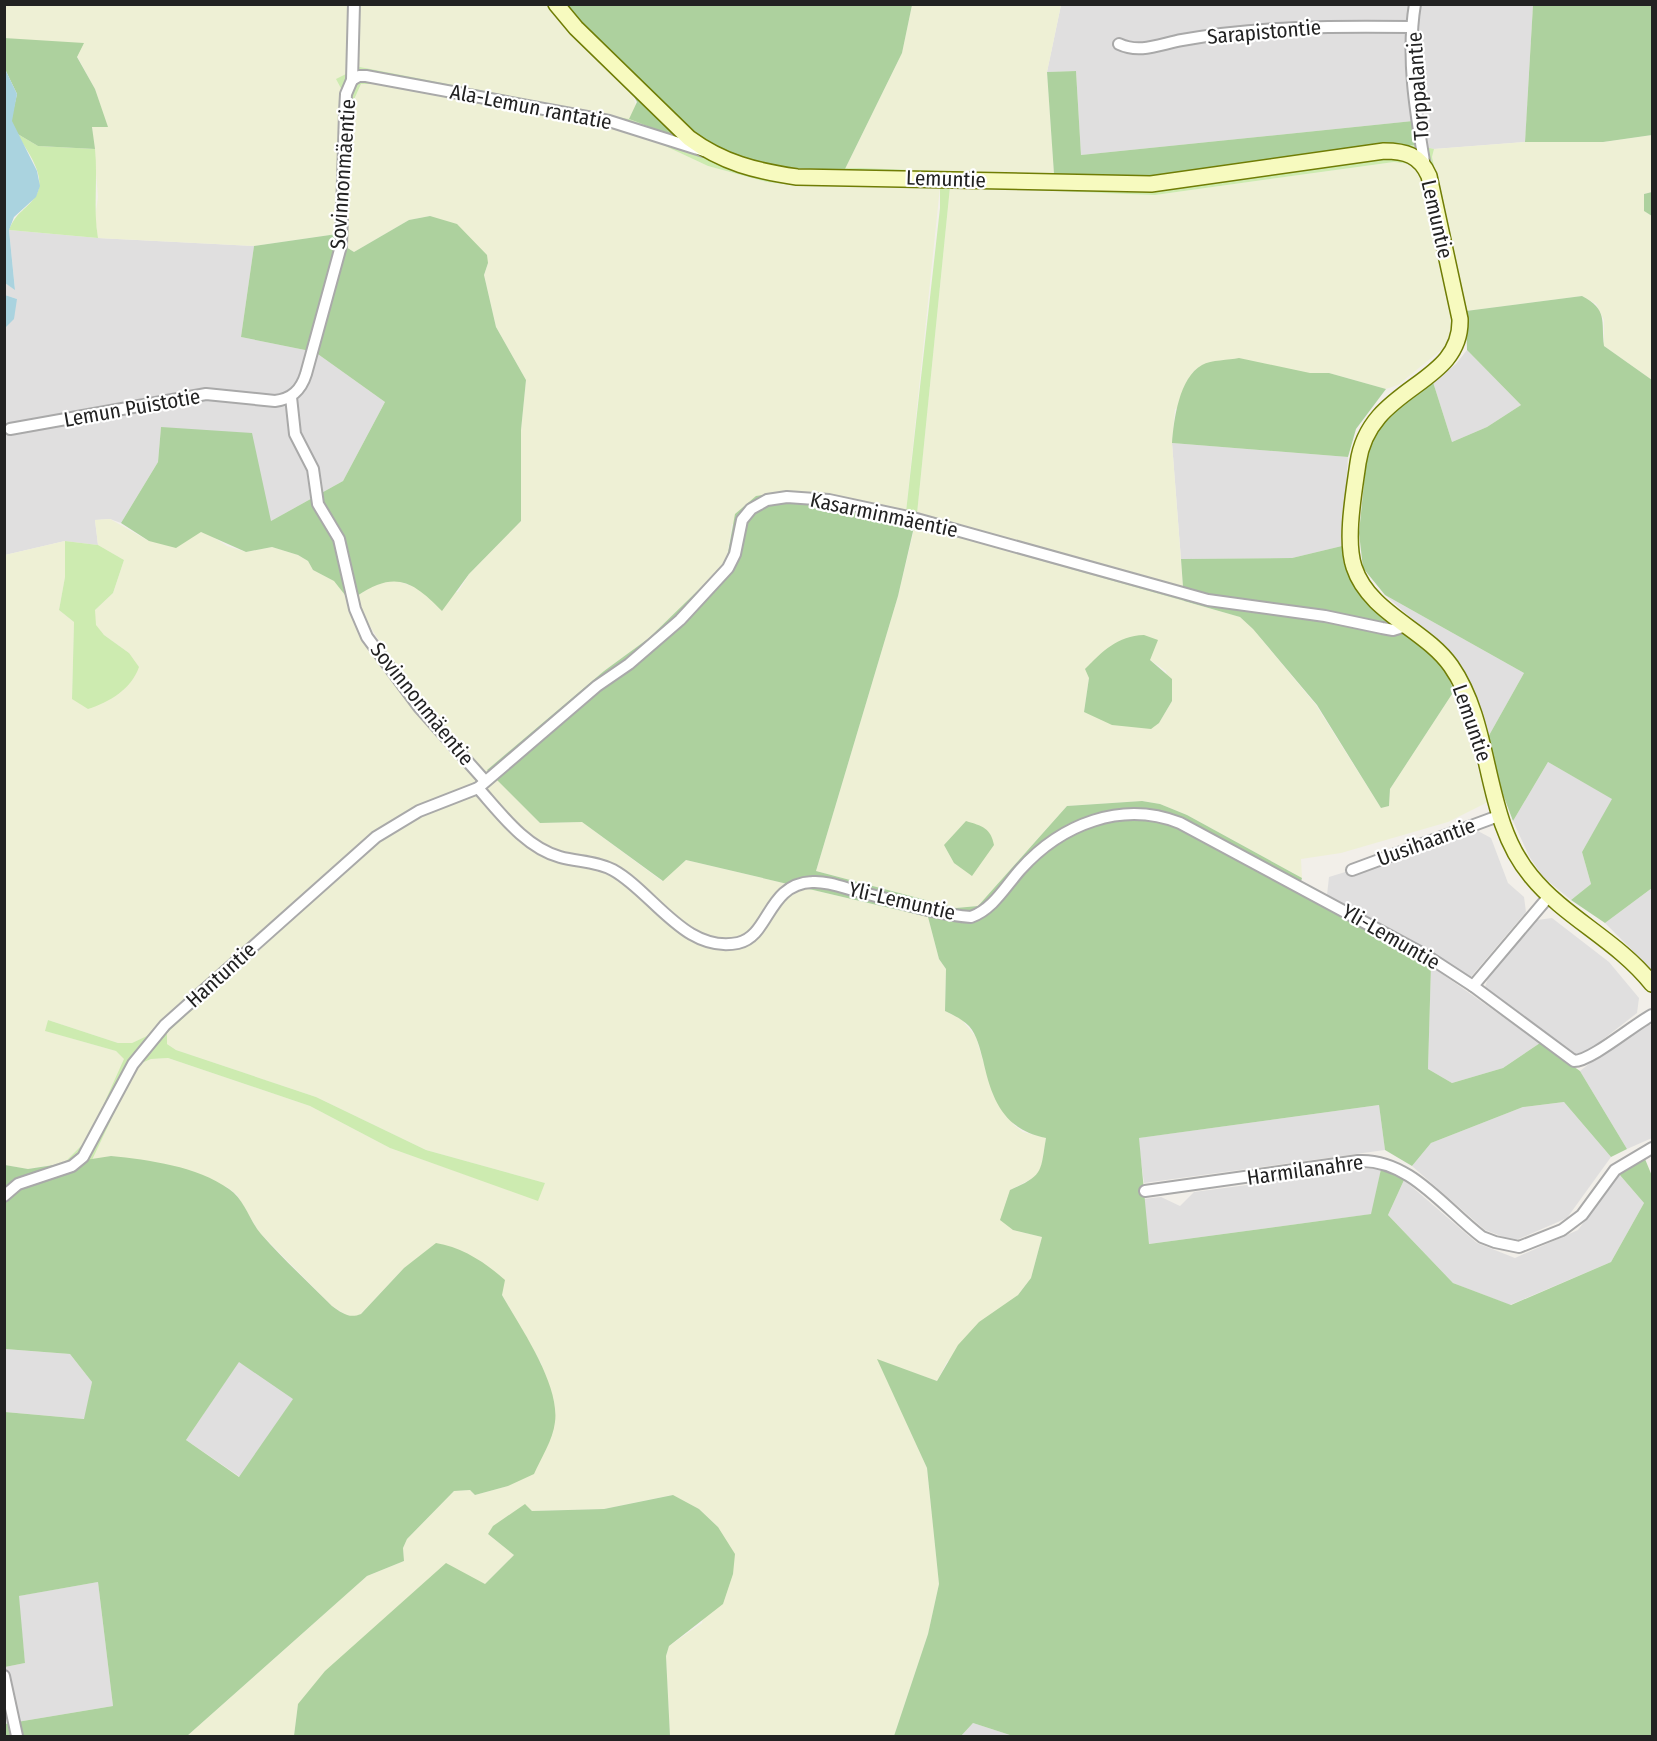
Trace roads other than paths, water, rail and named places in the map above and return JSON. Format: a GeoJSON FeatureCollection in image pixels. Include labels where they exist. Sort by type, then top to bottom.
{"type":"FeatureCollection","features":[{"type":"Feature","properties":{"kind":"street","name":"Sovinnonmäentie"},"geometry":{"type":"LineString","coordinates":[[354,4],[352,80],[346,94],[344,207],[340,246],[303,384],[291,397],[295,434],[313,469],[318,504],[339,539],[355,609],[368,637],[419,707],[482,784]]}},
{"type":"Feature","properties":{"kind":"street","name":"Lemuntie"},"geometry":{"type":"LineString","coordinates":[[556,4],[576,28],[689,138],[708,152],[748,170],[797,177],[1151,184],[1394,151],[1412,154],[1425,167],[1460,320],[1460,333],[1451,356],[1394,400],[1366,435],[1358,464],[1352,525],[1353,565],[1369,593],[1436,650],[1450,666],[1474,720],[1501,815],[1519,860],[1550,895],[1615,945],[1653,984]]}},
{"type":"Feature","properties":{"kind":"street","name":"Torppalantie"},"geometry":{"type":"LineString","coordinates":[[1415,4],[1412,27],[1418,126],[1425,167]]}},
{"type":"Feature","properties":{"kind":"street","name":"Sarapistontie"},"geometry":{"type":"LineString","coordinates":[[1119,44],[1133,50],[1140,50],[1196,37],[1281,28],[1412,27]]}},
{"type":"Feature","properties":{"kind":"street","name":"Ala-Lemun rantatie"},"geometry":{"type":"LineString","coordinates":[[352,80],[359,76],[366,76],[609,121],[708,152]]}},
{"type":"Feature","properties":{"kind":"street","name":"Lemun Puistotie"},"geometry":{"type":"LineString","coordinates":[[10,429],[206,394],[275,401],[291,397]]}},
{"type":"Feature","properties":{"kind":"street","name":"Kasarminmäentie"},"geometry":{"type":"LineString","coordinates":[[482,784],[597,686],[629,664],[680,620],[728,568],[735,554],[742,520],[751,509],[766,500],[787,497],[829,500],[913,518],[1208,600],[1325,616],[1393,630],[1406,626]]}},
{"type":"Feature","properties":{"kind":"street","name":"Yli-Lemuntie"},"geometry":{"type":"LineString","coordinates":[[482,784],[507,820],[534,844],[562,857],[600,864],[614,870],[637,886],[662,912],[680,926],[700,938],[729,945],[742,942],[754,932],[774,901],[786,890],[812,882],[971,917],[991,904],[1037,852],[1076,827],[1118,814],[1139,813],[1161,816],[1362,918],[1473,986],[1574,1061],[1588,1058],[1635,1024],[1653,1015]]}},
{"type":"Feature","properties":{"kind":"street","name":"Hantuntie"},"geometry":{"type":"LineString","coordinates":[[4,1196],[18,1184],[72,1166],[83,1157],[93,1143],[118,1087],[147,1044],[165,1025],[376,837],[419,811],[482,784]]}},
{"type":"Feature","properties":{"kind":"street","name":"Uusihaantie"},"geometry":{"type":"LineString","coordinates":[[1352,870],[1501,815]]}},
{"type":"Feature","properties":{"kind":"street"},"geometry":{"type":"LineString","coordinates":[[1473,986],[1550,895]]}},
{"type":"Feature","properties":{"kind":"street","name":"Harmilanahre"},"geometry":{"type":"LineString","coordinates":[[1145,1191],[1358,1161],[1378,1161],[1403,1171],[1482,1237],[1520,1247],[1532,1244],[1573,1222],[1590,1206],[1615,1170],[1653,1148]]}},
{"type":"Feature","properties":{"kind":"street"},"geometry":{"type":"LineString","coordinates":[[4,1676],[17,1737]]}},
{"type":"Feature","properties":{"kind":"water"},"geometry":{"type":"Polygon","coordinates":[[[5,69],[17,94],[12,121],[37,171],[40,186],[36,197],[14,217],[9,230],[15,290],[5,283],[5,69]]]}},
{"type":"Feature","properties":{"kind":"water"},"geometry":{"type":"Polygon","coordinates":[[[5,295],[17,299],[14,319],[5,328],[5,295]]]}}]}
